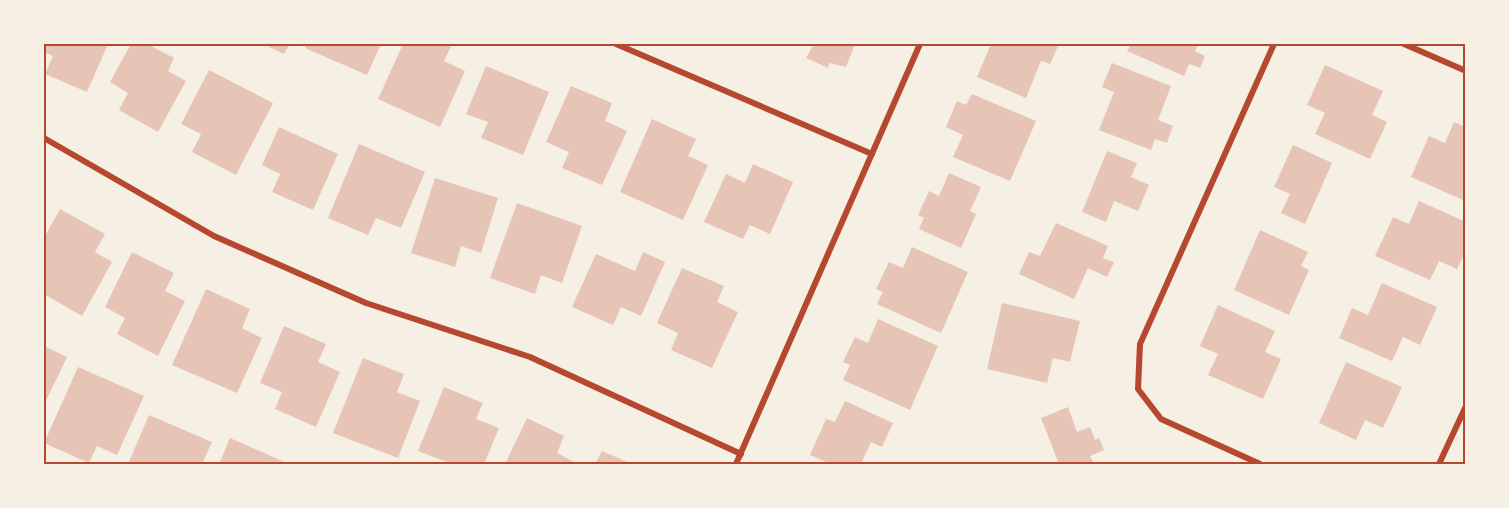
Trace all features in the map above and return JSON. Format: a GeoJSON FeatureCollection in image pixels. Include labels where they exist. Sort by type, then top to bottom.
{"type":"FeatureCollection","features":[{"type":"Feature","properties":{"kind":"street"},"geometry":{"type":"LineString","coordinates":[[616,44],[872,154]]}},
{"type":"Feature","properties":{"kind":"street"},"geometry":{"type":"LineString","coordinates":[[736,465],[920,44]]}},
{"type":"Feature","properties":{"kind":"street"},"geometry":{"type":"LineString","coordinates":[[1260,465],[1161,419],[1138,389],[1140,344],[1274,44]]}},
{"type":"Feature","properties":{"kind":"street"},"geometry":{"type":"LineString","coordinates":[[1404,44],[1466,71]]}},
{"type":"Feature","properties":{"kind":"street"},"geometry":{"type":"LineString","coordinates":[[44,138],[214,236],[366,303],[530,357],[741,454]]}},
{"type":"Feature","properties":{"kind":"street"},"geometry":{"type":"LineString","coordinates":[[1439,465],[1466,406]]}},
{"type":"Feature","properties":{"kind":"building"},"geometry":{"type":"Polygon","coordinates":[[[44,44],[108,44],[87,92],[45,74],[53,56],[44,52],[44,44]]]}},
{"type":"Feature","properties":{"kind":"building"},"geometry":{"type":"Polygon","coordinates":[[[131,44],[147,44],[174,58],[168,71],[186,81],[158,132],[119,110],[128,93],[110,82],[131,44]]]}},
{"type":"Feature","properties":{"kind":"building"},"geometry":{"type":"Polygon","coordinates":[[[263,44],[290,44],[284,54],[263,44]]]}},
{"type":"Feature","properties":{"kind":"building"},"geometry":{"type":"Polygon","coordinates":[[[307,44],[381,44],[367,75],[305,48],[307,44]]]}},
{"type":"Feature","properties":{"kind":"building"},"geometry":{"type":"Polygon","coordinates":[[[403,44],[452,44],[444,61],[465,71],[440,127],[378,99],[403,44]]]}},
{"type":"Feature","properties":{"kind":"building"},"geometry":{"type":"Polygon","coordinates":[[[814,44],[855,44],[846,67],[829,63],[828,68],[806,58],[814,44]]]}},
{"type":"Feature","properties":{"kind":"building"},"geometry":{"type":"Polygon","coordinates":[[[991,44],[1059,44],[1050,64],[1041,61],[1026,98],[977,77],[991,44]]]}},
{"type":"Feature","properties":{"kind":"building"},"geometry":{"type":"Polygon","coordinates":[[[1131,44],[1198,44],[1195,51],[1205,56],[1200,68],[1189,64],[1184,76],[1127,51],[1131,44]]]}},
{"type":"Feature","properties":{"kind":"building"},"geometry":{"type":"Polygon","coordinates":[[[1112,63],[1171,86],[1158,120],[1173,126],[1167,143],[1155,139],[1151,150],[1099,130],[1114,92],[1102,87],[1112,63]]]}},
{"type":"Feature","properties":{"kind":"building"},"geometry":{"type":"Polygon","coordinates":[[[1325,65],[1383,91],[1372,115],[1387,122],[1370,159],[1315,134],[1325,113],[1307,105],[1325,65]]]}},
{"type":"Feature","properties":{"kind":"building"},"geometry":{"type":"Polygon","coordinates":[[[486,66],[549,92],[523,155],[481,138],[488,122],[466,114],[486,66]]]}},
{"type":"Feature","properties":{"kind":"building"},"geometry":{"type":"Polygon","coordinates":[[[209,70],[273,103],[236,175],[192,152],[201,134],[181,124],[209,70]]]}},
{"type":"Feature","properties":{"kind":"building"},"geometry":{"type":"Polygon","coordinates":[[[571,86],[612,103],[605,121],[627,131],[602,185],[562,168],[569,152],[546,142],[571,86]]]}},
{"type":"Feature","properties":{"kind":"building"},"geometry":{"type":"Polygon","coordinates":[[[972,94],[1036,121],[1010,181],[953,157],[963,135],[946,127],[957,101],[966,105],[972,94]]]}},
{"type":"Feature","properties":{"kind":"building"},"geometry":{"type":"Polygon","coordinates":[[[652,119],[696,139],[688,156],[708,165],[683,220],[620,192],[652,119]]]}},
{"type":"Feature","properties":{"kind":"building"},"geometry":{"type":"Polygon","coordinates":[[[1454,122],[1466,127],[1466,194],[1463,200],[1411,177],[1429,136],[1445,143],[1454,122]]]}},
{"type":"Feature","properties":{"kind":"building"},"geometry":{"type":"Polygon","coordinates":[[[279,127],[338,154],[313,210],[272,192],[280,174],[262,165],[279,127]]]}},
{"type":"Feature","properties":{"kind":"building"},"geometry":{"type":"Polygon","coordinates":[[[359,144],[425,172],[401,228],[376,218],[368,235],[328,218],[359,144]]]}},
{"type":"Feature","properties":{"kind":"building"},"geometry":{"type":"Polygon","coordinates":[[[1293,145],[1332,163],[1305,224],[1281,213],[1290,194],[1274,187],[1293,145]]]}},
{"type":"Feature","properties":{"kind":"building"},"geometry":{"type":"Polygon","coordinates":[[[1107,151],[1137,163],[1131,177],[1149,185],[1138,211],[1114,201],[1106,222],[1082,212],[1107,151]]]}},
{"type":"Feature","properties":{"kind":"building"},"geometry":{"type":"Polygon","coordinates":[[[753,164],[793,182],[770,234],[750,225],[743,239],[704,222],[726,174],[745,183],[753,164]]]}},
{"type":"Feature","properties":{"kind":"building"},"geometry":{"type":"Polygon","coordinates":[[[949,173],[981,187],[970,211],[976,214],[961,248],[919,229],[924,218],[918,215],[929,191],[939,196],[949,173]]]}},
{"type":"Feature","properties":{"kind":"building"},"geometry":{"type":"Polygon","coordinates":[[[435,178],[498,198],[481,253],[461,246],[455,267],[411,253],[435,178]]]}},
{"type":"Feature","properties":{"kind":"building"},"geometry":{"type":"Polygon","coordinates":[[[1419,201],[1466,222],[1466,251],[1457,269],[1439,261],[1430,280],[1375,256],[1393,217],[1409,224],[1419,201]]]}},
{"type":"Feature","properties":{"kind":"building"},"geometry":{"type":"Polygon","coordinates":[[[517,203],[582,226],[562,283],[541,275],[535,294],[490,278],[517,203]]]}},
{"type":"Feature","properties":{"kind":"building"},"geometry":{"type":"Polygon","coordinates":[[[60,209],[105,234],[95,252],[112,262],[82,316],[44,294],[44,238],[60,209]]]}},
{"type":"Feature","properties":{"kind":"building"},"geometry":{"type":"Polygon","coordinates":[[[1056,223],[1108,246],[1103,258],[1114,262],[1107,277],[1088,268],[1074,299],[1019,274],[1029,252],[1040,256],[1056,223]]]}},
{"type":"Feature","properties":{"kind":"building"},"geometry":{"type":"Polygon","coordinates":[[[1260,230],[1308,252],[1301,266],[1309,270],[1289,315],[1234,290],[1260,230]]]}},
{"type":"Feature","properties":{"kind":"building"},"geometry":{"type":"Polygon","coordinates":[[[912,247],[968,272],[941,333],[877,304],[883,292],[876,289],[889,262],[903,268],[912,247]]]}},
{"type":"Feature","properties":{"kind":"building"},"geometry":{"type":"Polygon","coordinates":[[[132,252],[174,273],[165,291],[185,301],[158,356],[117,334],[125,318],[105,307],[132,252]]]}},
{"type":"Feature","properties":{"kind":"building"},"geometry":{"type":"Polygon","coordinates":[[[643,252],[665,262],[641,316],[621,307],[613,325],[572,307],[596,254],[635,271],[643,252]]]}},
{"type":"Feature","properties":{"kind":"building"},"geometry":{"type":"Polygon","coordinates":[[[682,268],[724,286],[717,302],[738,312],[712,368],[671,350],[678,333],[657,323],[682,268]]]}},
{"type":"Feature","properties":{"kind":"building"},"geometry":{"type":"Polygon","coordinates":[[[1382,283],[1437,307],[1420,345],[1403,337],[1392,361],[1339,338],[1352,308],[1368,315],[1382,283]]]}},
{"type":"Feature","properties":{"kind":"building"},"geometry":{"type":"Polygon","coordinates":[[[206,289],[250,309],[242,328],[262,338],[237,393],[172,365],[206,289]]]}},
{"type":"Feature","properties":{"kind":"building"},"geometry":{"type":"Polygon","coordinates":[[[1002,303],[1080,321],[1070,362],[1053,358],[1047,383],[987,369],[1002,303]]]}},
{"type":"Feature","properties":{"kind":"building"},"geometry":{"type":"Polygon","coordinates":[[[1218,305],[1275,331],[1265,352],[1281,359],[1263,399],[1208,375],[1218,354],[1200,346],[1218,305]]]}},
{"type":"Feature","properties":{"kind":"building"},"geometry":{"type":"Polygon","coordinates":[[[878,319],[938,346],[910,410],[843,380],[850,365],[843,362],[855,337],[868,343],[878,319]]]}},
{"type":"Feature","properties":{"kind":"building"},"geometry":{"type":"Polygon","coordinates":[[[284,326],[326,344],[318,362],[340,372],[316,427],[275,409],[282,392],[260,383],[284,326]]]}},
{"type":"Feature","properties":{"kind":"building"},"geometry":{"type":"Polygon","coordinates":[[[44,346],[67,357],[44,405],[44,346]]]}},
{"type":"Feature","properties":{"kind":"building"},"geometry":{"type":"Polygon","coordinates":[[[363,358],[404,374],[397,392],[420,401],[398,458],[333,433],[363,358]]]}},
{"type":"Feature","properties":{"kind":"building"},"geometry":{"type":"Polygon","coordinates":[[[1346,362],[1402,387],[1383,428],[1365,420],[1356,440],[1319,423],[1346,362]]]}},
{"type":"Feature","properties":{"kind":"building"},"geometry":{"type":"Polygon","coordinates":[[[78,367],[144,396],[117,455],[97,446],[89,463],[44,443],[78,367]]]}},
{"type":"Feature","properties":{"kind":"building"},"geometry":{"type":"Polygon","coordinates":[[[444,387],[483,403],[476,419],[499,428],[484,464],[452,464],[418,451],[444,387]]]}},
{"type":"Feature","properties":{"kind":"building"},"geometry":{"type":"Polygon","coordinates":[[[845,401],[893,423],[882,447],[871,442],[861,464],[831,464],[810,455],[826,419],[835,422],[845,401]]]}},
{"type":"Feature","properties":{"kind":"building"},"geometry":{"type":"Polygon","coordinates":[[[1068,407],[1077,432],[1090,427],[1095,440],[1099,438],[1104,450],[1090,456],[1094,464],[1059,464],[1041,418],[1068,407]]]}},
{"type":"Feature","properties":{"kind":"building"},"geometry":{"type":"Polygon","coordinates":[[[149,415],[212,442],[202,464],[128,464],[149,415]]]}},
{"type":"Feature","properties":{"kind":"building"},"geometry":{"type":"Polygon","coordinates":[[[527,418],[564,436],[557,453],[576,464],[505,464],[527,418]]]}},
{"type":"Feature","properties":{"kind":"building"},"geometry":{"type":"Polygon","coordinates":[[[230,438],[289,464],[219,464],[230,438]]]}},
{"type":"Feature","properties":{"kind":"building"},"geometry":{"type":"Polygon","coordinates":[[[602,451],[632,464],[595,464],[602,451]]]}}]}
